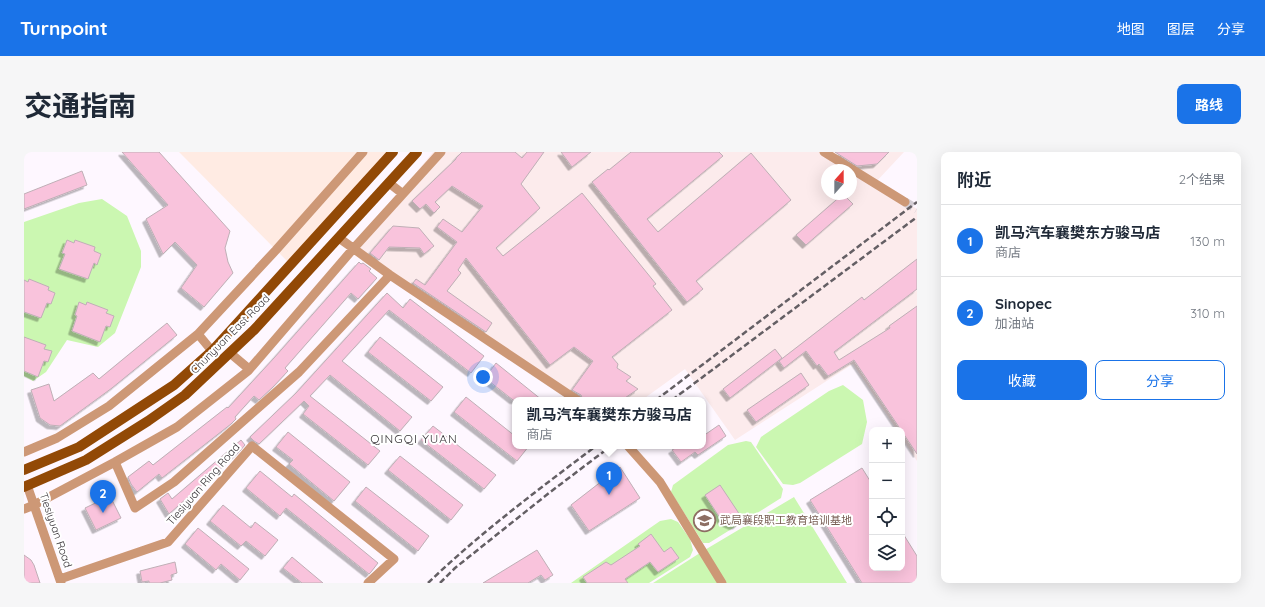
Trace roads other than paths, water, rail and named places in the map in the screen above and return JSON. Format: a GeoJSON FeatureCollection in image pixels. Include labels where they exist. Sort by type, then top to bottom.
{"type":"FeatureCollection","features":[{"type":"Feature","properties":{"kind":"main road","name":"Chunyuan East Road"},"geometry":{"type":"LineString","coordinates":[[24,470],[79,447],[174,385],[212,351],[393,152]]}},
{"type":"Feature","properties":{"kind":"main road","name":"Chunyuan East Road"},"geometry":{"type":"LineString","coordinates":[[26,486],[86,460],[185,395],[254,330],[417,152]]}},
{"type":"Feature","properties":{"kind":"street"},"geometry":{"type":"LineString","coordinates":[[24,452],[57,438],[110,406],[198,334],[276,250],[363,152]]}},
{"type":"Feature","properties":{"kind":"street"},"geometry":{"type":"LineString","coordinates":[[24,509],[116,462],[176,427],[249,369],[353,249],[441,152]]}},
{"type":"Feature","properties":{"kind":"street"},"geometry":{"type":"LineString","coordinates":[[824,152],[905,202]]}},
{"type":"Feature","properties":{"kind":"street"},"geometry":{"type":"LineString","coordinates":[[389,183],[403,194]]}},
{"type":"Feature","properties":{"kind":"street"},"geometry":{"type":"LineString","coordinates":[[338,238],[390,275],[573,397]]}},
{"type":"Feature","properties":{"kind":"street"},"geometry":{"type":"LineString","coordinates":[[116,462],[135,508],[174,482],[299,372],[390,275]]}},
{"type":"Feature","properties":{"kind":"street"},"geometry":{"type":"LineString","coordinates":[[198,334],[212,351]]}},
{"type":"Feature","properties":{"kind":"street"},"geometry":{"type":"LineString","coordinates":[[230,353],[249,369]]}},
{"type":"Feature","properties":{"kind":"street","name":"Tiesiyuan Ring Road"},"geometry":{"type":"LineString","coordinates":[[61,581],[168,542],[252,446],[394,559],[368,583]]}},
{"type":"Feature","properties":{"kind":"street"},"geometry":{"type":"LineString","coordinates":[[631,449],[660,482],[722,583]]}},
{"type":"Feature","properties":{"kind":"street","name":"Tiesiyuan Road"},"geometry":{"type":"LineString","coordinates":[[26,486],[61,581]]}},
{"type":"Feature","properties":{"kind":"tunnel"},"geometry":{"type":"LineString","coordinates":[[905,202],[917,209]]}},
{"type":"Feature","properties":{"kind":"railway"},"geometry":{"type":"LineString","coordinates":[[660,397],[917,202]]}},
{"type":"Feature","properties":{"kind":"railway"},"geometry":{"type":"LineString","coordinates":[[676,397],[917,217]]}},
{"type":"Feature","properties":{"kind":"railway"},"geometry":{"type":"LineString","coordinates":[[428,583],[489,529],[592,449]]}},
{"type":"Feature","properties":{"kind":"railway"},"geometry":{"type":"LineString","coordinates":[[440,583],[455,568],[607,449]]}},
{"type":"Feature","properties":{"kind":"place","name":"凯马汽车襄樊东方骏马店"},"geometry":{"type":"Point","coordinates":[609,495]}},
{"type":"Feature","properties":{"kind":"place","name":"Sinopec"},"geometry":{"type":"Point","coordinates":[103,513]}},
{"type":"Feature","properties":{"kind":"place","name":"武局襄段职工教育培训基地"},"geometry":{"type":"Point","coordinates":[705,520]}},
{"type":"Feature","properties":{"kind":"district","name":"QINGQI YUAN"},"geometry":{"type":"Point","coordinates":[414,438]}}]}
